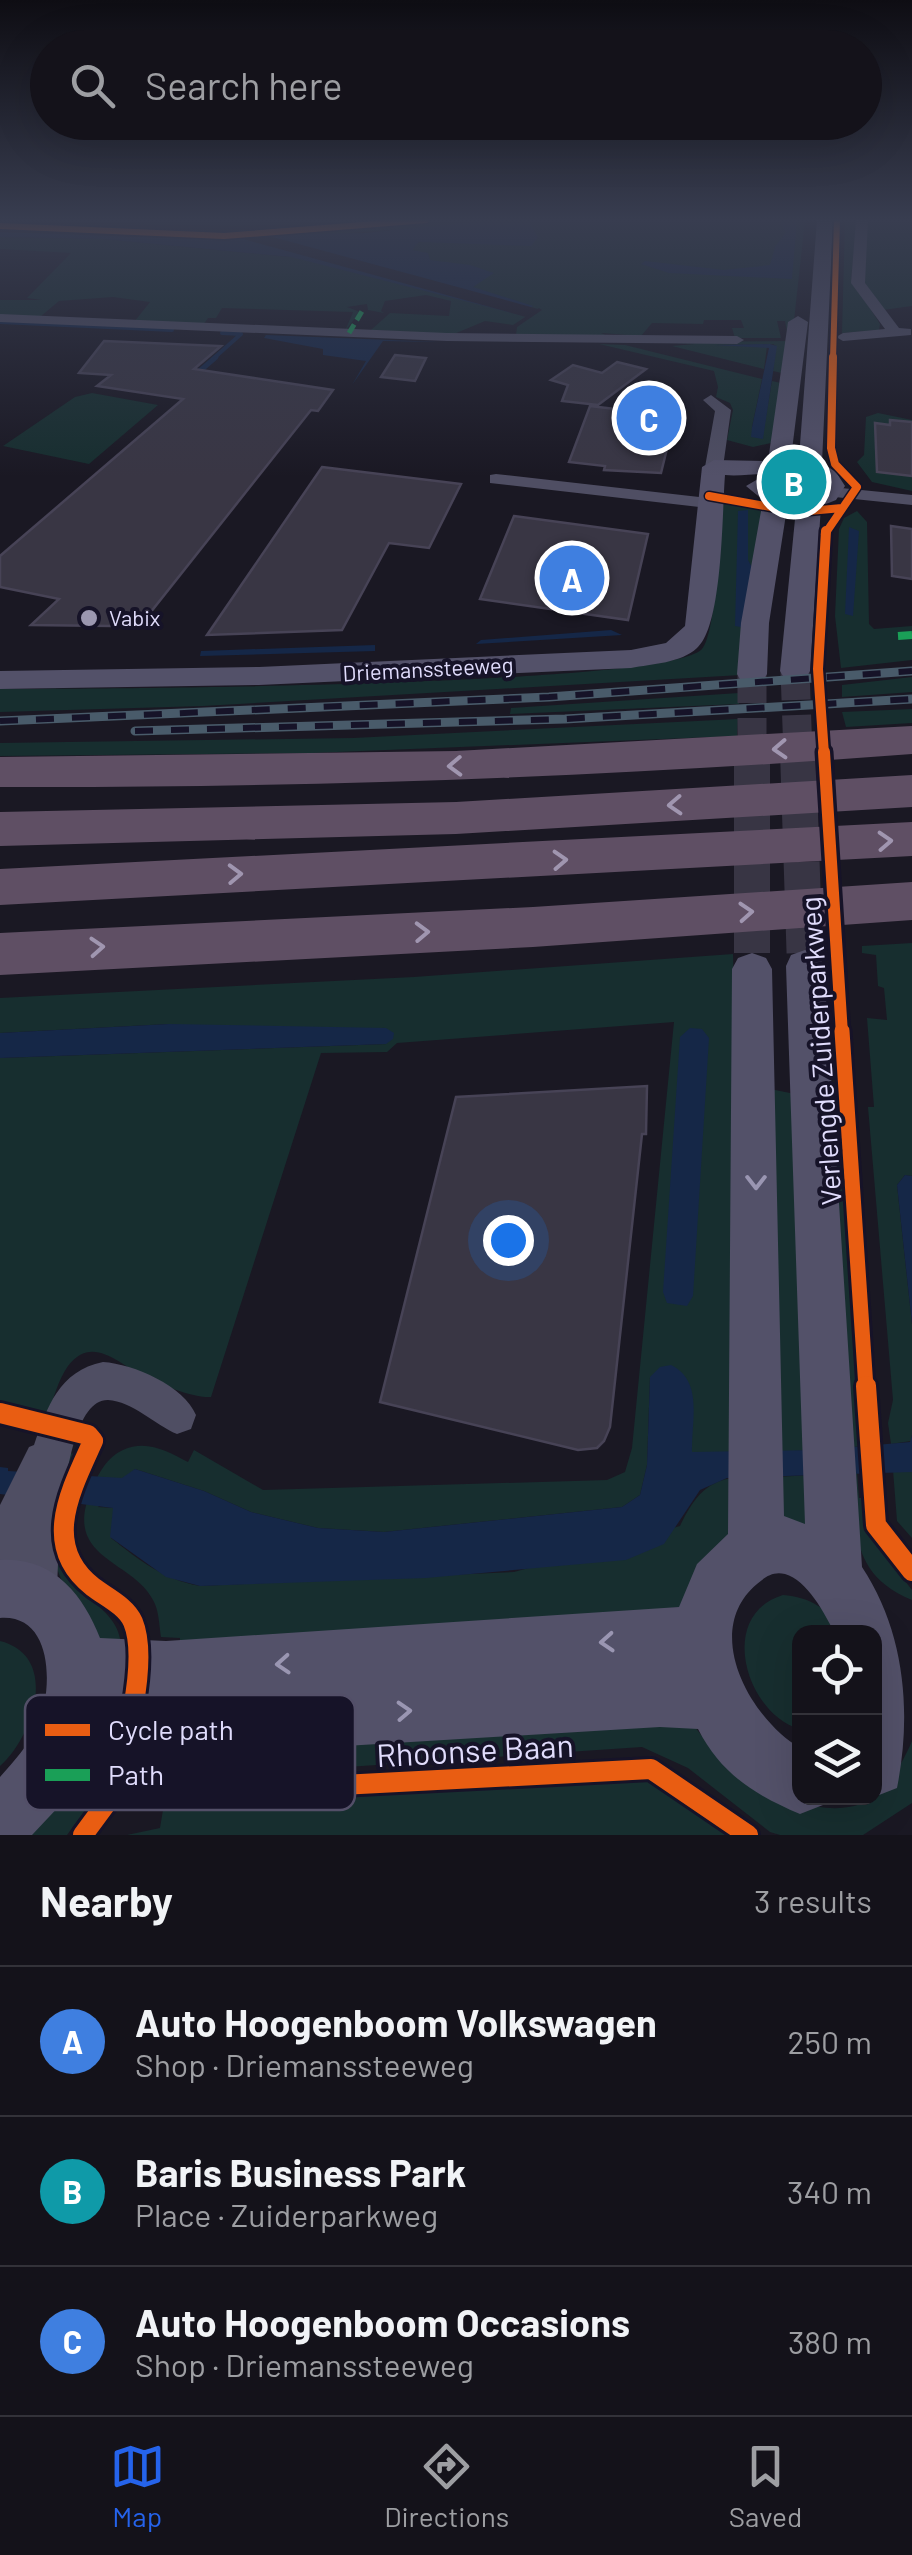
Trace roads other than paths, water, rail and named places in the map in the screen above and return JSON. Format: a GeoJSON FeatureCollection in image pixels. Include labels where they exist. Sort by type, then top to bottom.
{"type":"FeatureCollection","features":[{"type":"Feature","properties":{"kind":"highway"},"geometry":{"type":"LineString","coordinates":[[0,772],[488,764],[912,740]]}},
{"type":"Feature","properties":{"kind":"highway"},"geometry":{"type":"LineString","coordinates":[[0,829],[153,829],[419,820],[912,791]]}},
{"type":"Feature","properties":{"kind":"highway"},"geometry":{"type":"LineString","coordinates":[[0,797],[198,803],[419,820]]}},
{"type":"Feature","properties":{"kind":"highway"},"geometry":{"type":"LineString","coordinates":[[0,876],[138,877],[425,868],[912,839]]}},
{"type":"Feature","properties":{"kind":"highway"},"geometry":{"type":"LineString","coordinates":[[0,887],[138,877]]}},
{"type":"Feature","properties":{"kind":"highway"},"geometry":{"type":"LineString","coordinates":[[0,954],[533,927],[912,900]]}},
{"type":"Feature","properties":{"kind":"main road"},"geometry":{"type":"LineString","coordinates":[[752,674],[769,479],[797,306]]}},
{"type":"Feature","properties":{"kind":"main road"},"geometry":{"type":"LineString","coordinates":[[795,671],[824,492],[810,468],[820,306]]}},
{"type":"Feature","properties":{"kind":"main road"},"geometry":{"type":"LineString","coordinates":[[711,484],[769,479],[810,468]]}},
{"type":"Feature","properties":{"kind":"main road"},"geometry":{"type":"LineString","coordinates":[[769,479],[824,492]]}},
{"type":"Feature","properties":{"kind":"main road","name":"Driemanssteeweg"},"geometry":{"type":"LineString","coordinates":[[0,680],[335,674],[617,660],[665,653],[685,645],[698,626],[711,484]]}},
{"type":"Feature","properties":{"kind":"main road","name":"Verlengde Zuiderparkweg"},"geometry":{"type":"LineString","coordinates":[[805,966],[835,1563]]}},
{"type":"Feature","properties":{"kind":"main road"},"geometry":{"type":"LineString","coordinates":[[752,970],[757,1527],[742,1556],[712,1597],[704,1636],[716,1699],[749,1750],[792,1779]]}},
{"type":"Feature","properties":{"kind":"main road"},"geometry":{"type":"LineString","coordinates":[[757,1527],[835,1563],[897,1615],[895,1648],[906,1682],[898,1721],[882,1750]]}},
{"type":"Feature","properties":{"kind":"main road"},"geometry":{"type":"LineString","coordinates":[[18,1592],[63,1620],[77,1662],[76,1695]]}},
{"type":"Feature","properties":{"kind":"main road"},"geometry":{"type":"LineString","coordinates":[[77,1662],[100,1668],[166,1672],[704,1636]]}},
{"type":"Feature","properties":{"kind":"main road","name":"Rhoonse Baan"},"geometry":{"type":"LineString","coordinates":[[355,1714],[660,1696],[716,1699]]}},
{"type":"Feature","properties":{"kind":"main road"},"geometry":{"type":"LineString","coordinates":[[0,1819],[25,1799]]}},
{"type":"Feature","properties":{"kind":"street"},"geometry":{"type":"LineString","coordinates":[[875,306],[895,332]]}},
{"type":"Feature","properties":{"kind":"street"},"geometry":{"type":"LineString","coordinates":[[0,318],[459,338],[737,340]]}},
{"type":"Feature","properties":{"kind":"street"},"geometry":{"type":"LineString","coordinates":[[843,337],[912,332]]}},
{"type":"Feature","properties":{"kind":"street","name":"Driemanssteeweg"},"geometry":{"type":"LineString","coordinates":[[711,400],[723,410],[711,484]]}},
{"type":"Feature","properties":{"kind":"street"},"geometry":{"type":"LineString","coordinates":[[496,479],[711,484]]}},
{"type":"Feature","properties":{"kind":"street"},"geometry":{"type":"LineString","coordinates":[[824,492],[908,499]]}},
{"type":"Feature","properties":{"kind":"street"},"geometry":{"type":"LineString","coordinates":[[0,1549],[73,1396],[94,1382],[118,1382],[178,1415]]}},
{"type":"Feature","properties":{"kind":"street"},"geometry":{"type":"LineString","coordinates":[[18,1592],[36,1561],[54,1442]]}},
{"type":"Feature","properties":{"kind":"water"},"geometry":{"type":"Polygon","coordinates":[[[483,306],[533,306],[520,315],[483,306]]]}},
{"type":"Feature","properties":{"kind":"water"},"geometry":{"type":"Polygon","coordinates":[[[266,335],[439,342],[383,341],[352,385],[366,361],[323,355],[323,349],[264,338],[266,335]]]}},
{"type":"Feature","properties":{"kind":"water"},"geometry":{"type":"Polygon","coordinates":[[[715,345],[777,346],[763,439],[751,437],[769,348],[715,345]]]}},
{"type":"Feature","properties":{"kind":"water"},"geometry":{"type":"Polygon","coordinates":[[[748,510],[748,560],[753,569],[746,628],[735,626],[738,511],[748,510]]]}},
{"type":"Feature","properties":{"kind":"water"},"geometry":{"type":"Polygon","coordinates":[[[849,527],[859,531],[853,616],[845,614],[849,527]]]}},
{"type":"Feature","properties":{"kind":"water"},"geometry":{"type":"Polygon","coordinates":[[[611,630],[622,635],[476,644],[481,640],[611,630]]]}},
{"type":"Feature","properties":{"kind":"water"},"geometry":{"type":"Polygon","coordinates":[[[375,645],[375,651],[200,656],[201,651],[375,645]]]}},
{"type":"Feature","properties":{"kind":"water"},"geometry":{"type":"Polygon","coordinates":[[[169,1024],[386,1028],[394,1033],[386,1044],[0,1058],[0,1033],[169,1024]]]}},
{"type":"Feature","properties":{"kind":"water"},"geometry":{"type":"Polygon","coordinates":[[[690,1028],[702,1029],[709,1038],[693,1296],[687,1306],[667,1303],[663,1292],[680,1037],[690,1028]]]}},
{"type":"Feature","properties":{"kind":"water"},"geometry":{"type":"Polygon","coordinates":[[[905,1175],[912,1176],[912,1324],[897,1185],[905,1175]]]}},
{"type":"Feature","properties":{"kind":"water"},"geometry":{"type":"Polygon","coordinates":[[[671,1365],[688,1381],[692,1392],[692,1452],[818,1450],[910,1442],[912,1435],[912,1472],[727,1478],[700,1490],[664,1544],[626,1560],[426,1578],[200,1586],[166,1577],[110,1537],[113,1508],[0,1494],[0,1467],[8,1471],[122,1478],[135,1469],[204,1491],[251,1512],[318,1528],[384,1532],[622,1507],[640,1495],[647,1465],[650,1377],[660,1367],[671,1365]]]}},
{"type":"Feature","properties":{"kind":"waterway"},"geometry":{"type":"LineString","coordinates":[[0,322],[172,330]]}},
{"type":"Feature","properties":{"kind":"waterway"},"geometry":{"type":"LineString","coordinates":[[213,359],[241,334],[222,333]]}},
{"type":"Feature","properties":{"kind":"waterway"},"geometry":{"type":"LineString","coordinates":[[194,376],[216,357]]}},
{"type":"Feature","properties":{"kind":"tunnel"},"geometry":{"type":"LineString","coordinates":[[795,671],[798,754]]}},
{"type":"Feature","properties":{"kind":"tunnel"},"geometry":{"type":"LineString","coordinates":[[752,674],[752,969]]}},
{"type":"Feature","properties":{"kind":"tunnel"},"geometry":{"type":"LineString","coordinates":[[798,752],[805,966]]}},
{"type":"Feature","properties":{"kind":"railway"},"geometry":{"type":"LineString","coordinates":[[0,721],[549,697],[912,671]]}},
{"type":"Feature","properties":{"kind":"railway"},"geometry":{"type":"LineString","coordinates":[[135,731],[565,719],[912,699]]}},
{"type":"Feature","properties":{"kind":"place","name":"Auto Hoogenboom Occasions"},"geometry":{"type":"Point","coordinates":[649,418]}},
{"type":"Feature","properties":{"kind":"place","name":"Baris Business Park"},"geometry":{"type":"Point","coordinates":[794,482]}},
{"type":"Feature","properties":{"kind":"place","name":"Auto Hoogenboom Volkswagen"},"geometry":{"type":"Point","coordinates":[572,578]}},
{"type":"Feature","properties":{"kind":"place","name":"Vabix"},"geometry":{"type":"Point","coordinates":[89,618]}}]}
